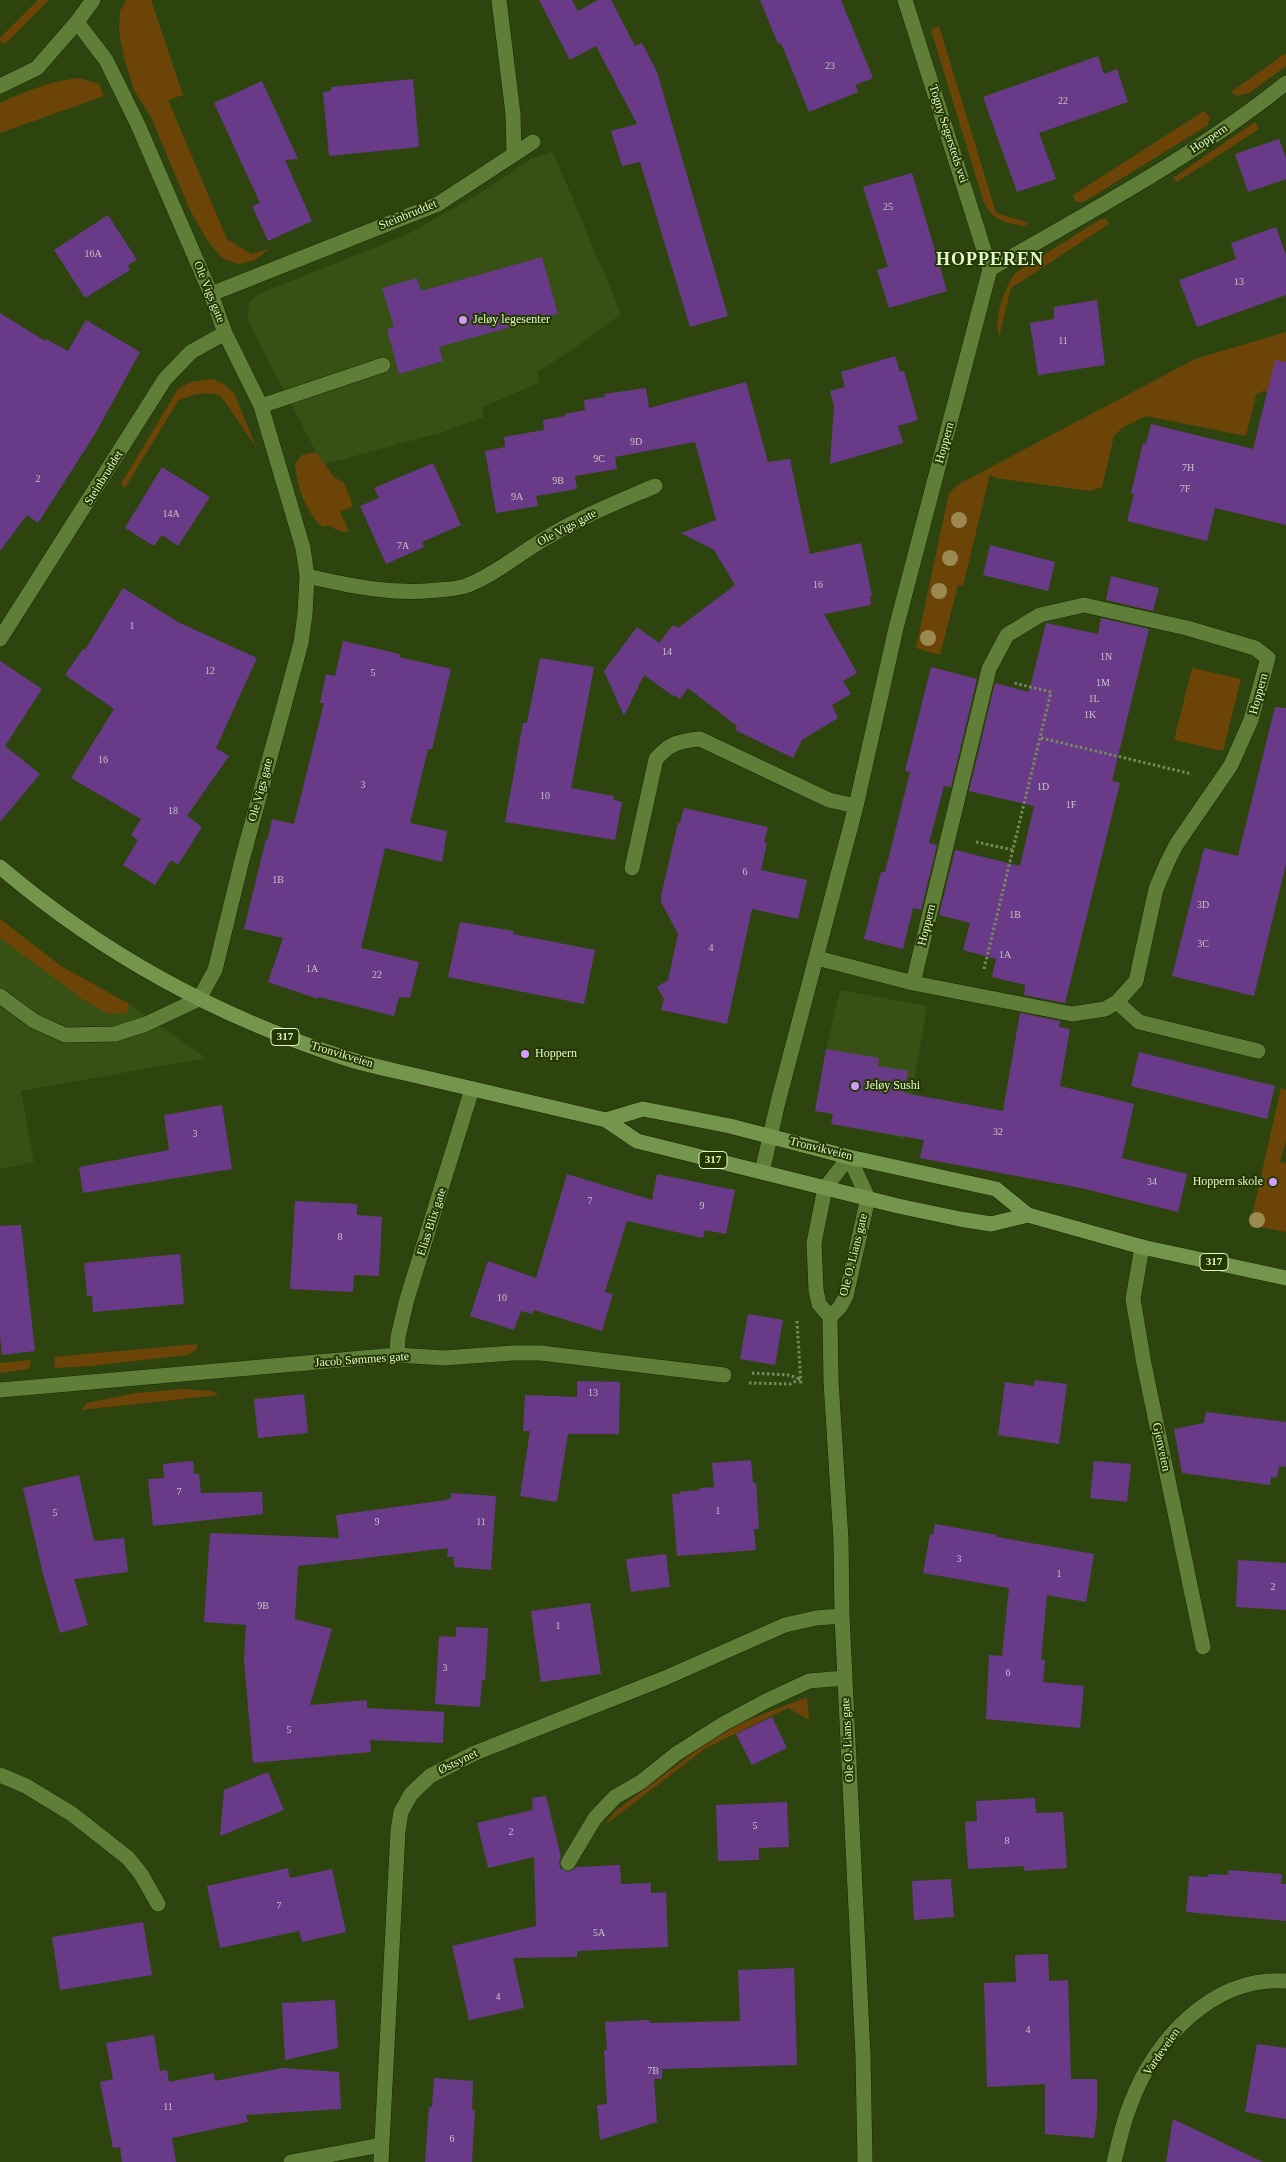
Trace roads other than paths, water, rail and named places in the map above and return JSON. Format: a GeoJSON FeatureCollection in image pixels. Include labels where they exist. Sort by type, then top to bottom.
{"type":"FeatureCollection","features":[{"type":"Feature","properties":{"kind":"main road","name":"Tronvikveien"},"geometry":{"type":"LineString","coordinates":[[0,867],[54,911],[129,962],[199,999],[270,1032],[343,1058],[606,1120],[637,1141],[906,1208],[991,1224],[1028,1215]]}},
{"type":"Feature","properties":{"kind":"main road","name":"Tronvikveien"},"geometry":{"type":"LineString","coordinates":[[606,1120],[643,1109],[730,1126],[849,1157],[996,1189],[1028,1215],[1142,1247],[1286,1278]]}},
{"type":"Feature","properties":{"kind":"street"},"geometry":{"type":"LineString","coordinates":[[0,86],[37,68],[77,22],[93,0]]}},
{"type":"Feature","properties":{"kind":"street"},"geometry":{"type":"LineString","coordinates":[[499,0],[513,114],[514,153]]}},
{"type":"Feature","properties":{"kind":"street","name":"Togny Segersteds vei"},"geometry":{"type":"LineString","coordinates":[[905,0],[990,268]]}},
{"type":"Feature","properties":{"kind":"street","name":"Ole Vigs gate"},"geometry":{"type":"LineString","coordinates":[[77,22],[106,60],[138,125],[211,294],[225,333],[261,406],[303,548],[307,576],[301,643],[242,860],[215,970],[199,999]]}},
{"type":"Feature","properties":{"kind":"street","name":"Hoppern"},"geometry":{"type":"LineString","coordinates":[[762,1172],[769,1136],[856,806],[896,628],[990,268],[1155,175],[1251,111],[1286,83]]}},
{"type":"Feature","properties":{"kind":"street","name":"Steinbruddet"},"geometry":{"type":"LineString","coordinates":[[211,294],[438,204],[533,142]]}},
{"type":"Feature","properties":{"kind":"street","name":"Steinbruddet"},"geometry":{"type":"LineString","coordinates":[[0,640],[165,379],[191,352],[225,333]]}},
{"type":"Feature","properties":{"kind":"street"},"geometry":{"type":"LineString","coordinates":[[261,406],[383,365]]}},
{"type":"Feature","properties":{"kind":"street","name":"Ole Vigs gate"},"geometry":{"type":"LineString","coordinates":[[307,576],[356,587],[396,592],[426,591],[468,585],[571,524],[655,486]]}},
{"type":"Feature","properties":{"kind":"street","name":"Hoppern"},"geometry":{"type":"LineString","coordinates":[[817,958],[913,983],[1072,1014],[1105,1009],[1117,1002],[1136,980],[1156,889],[1167,863],[1176,845],[1230,765],[1251,720],[1268,658],[1255,648],[1187,628],[1084,605],[1040,615],[1007,636],[987,676],[913,983]]}},
{"type":"Feature","properties":{"kind":"street"},"geometry":{"type":"LineString","coordinates":[[632,868],[656,759],[665,749],[680,741],[700,739],[829,800],[856,806]]}},
{"type":"Feature","properties":{"kind":"street"},"geometry":{"type":"LineString","coordinates":[[0,996],[34,1021],[65,1035],[115,1034],[146,1024],[199,999]]}},
{"type":"Feature","properties":{"kind":"street"},"geometry":{"type":"LineString","coordinates":[[1117,1002],[1139,1022],[1258,1051]]}},
{"type":"Feature","properties":{"kind":"street","name":"Elias Blix gate"},"geometry":{"type":"LineString","coordinates":[[397,1355],[398,1337],[407,1299],[472,1089]]}},
{"type":"Feature","properties":{"kind":"street","name":"Ole O. Lians gate"},"geometry":{"type":"LineString","coordinates":[[830,1318],[840,1307],[846,1296],[868,1198],[849,1157],[825,1188],[816,1226],[814,1252],[816,1290],[819,1304],[830,1318],[831,1381],[863,2055],[865,2162]]}},
{"type":"Feature","properties":{"kind":"street","name":"Gjenveien"},"geometry":{"type":"LineString","coordinates":[[1142,1247],[1133,1299],[1144,1364],[1203,1647]]}},
{"type":"Feature","properties":{"kind":"street","name":"Jacob Sømmes gate"},"geometry":{"type":"LineString","coordinates":[[0,1390],[397,1355],[444,1358],[513,1353],[541,1354],[627,1362],[724,1375]]}},
{"type":"Feature","properties":{"kind":"street","name":"Østsynet"},"geometry":{"type":"LineString","coordinates":[[381,2162],[398,1831],[401,1812],[411,1794],[430,1776],[475,1753],[664,1678],[785,1626],[816,1618],[842,1616]]}},
{"type":"Feature","properties":{"kind":"street"},"geometry":{"type":"LineString","coordinates":[[568,1863],[595,1818],[615,1797],[641,1782],[676,1754],[749,1710],[809,1681],[845,1678]]}},
{"type":"Feature","properties":{"kind":"street"},"geometry":{"type":"LineString","coordinates":[[0,1775],[26,1786],[72,1814],[128,1858],[141,1874],[158,1904]]}},
{"type":"Feature","properties":{"kind":"street","name":"Vardeveien"},"geometry":{"type":"LineString","coordinates":[[1114,2162],[1131,2102],[1146,2073],[1172,2033],[1197,2010],[1222,1994],[1252,1983],[1286,1980]]}},
{"type":"Feature","properties":{"kind":"street"},"geometry":{"type":"LineString","coordinates":[[291,2162],[381,2145]]}},
{"type":"Feature","properties":{"kind":"place","name":"Jeløy legesenter"},"geometry":{"type":"Point","coordinates":[463,320]}},
{"type":"Feature","properties":{"kind":"place","name":"Hoppern"},"geometry":{"type":"Point","coordinates":[525,1054]}},
{"type":"Feature","properties":{"kind":"place","name":"Jeløy Sushi"},"geometry":{"type":"Point","coordinates":[855,1086]}},
{"type":"Feature","properties":{"kind":"place","name":"Hoppern skole"},"geometry":{"type":"Point","coordinates":[1273,1182]}},
{"type":"Feature","properties":{"kind":"district","name":"HOPPEREN"},"geometry":{"type":"Point","coordinates":[990,260]}}]}
